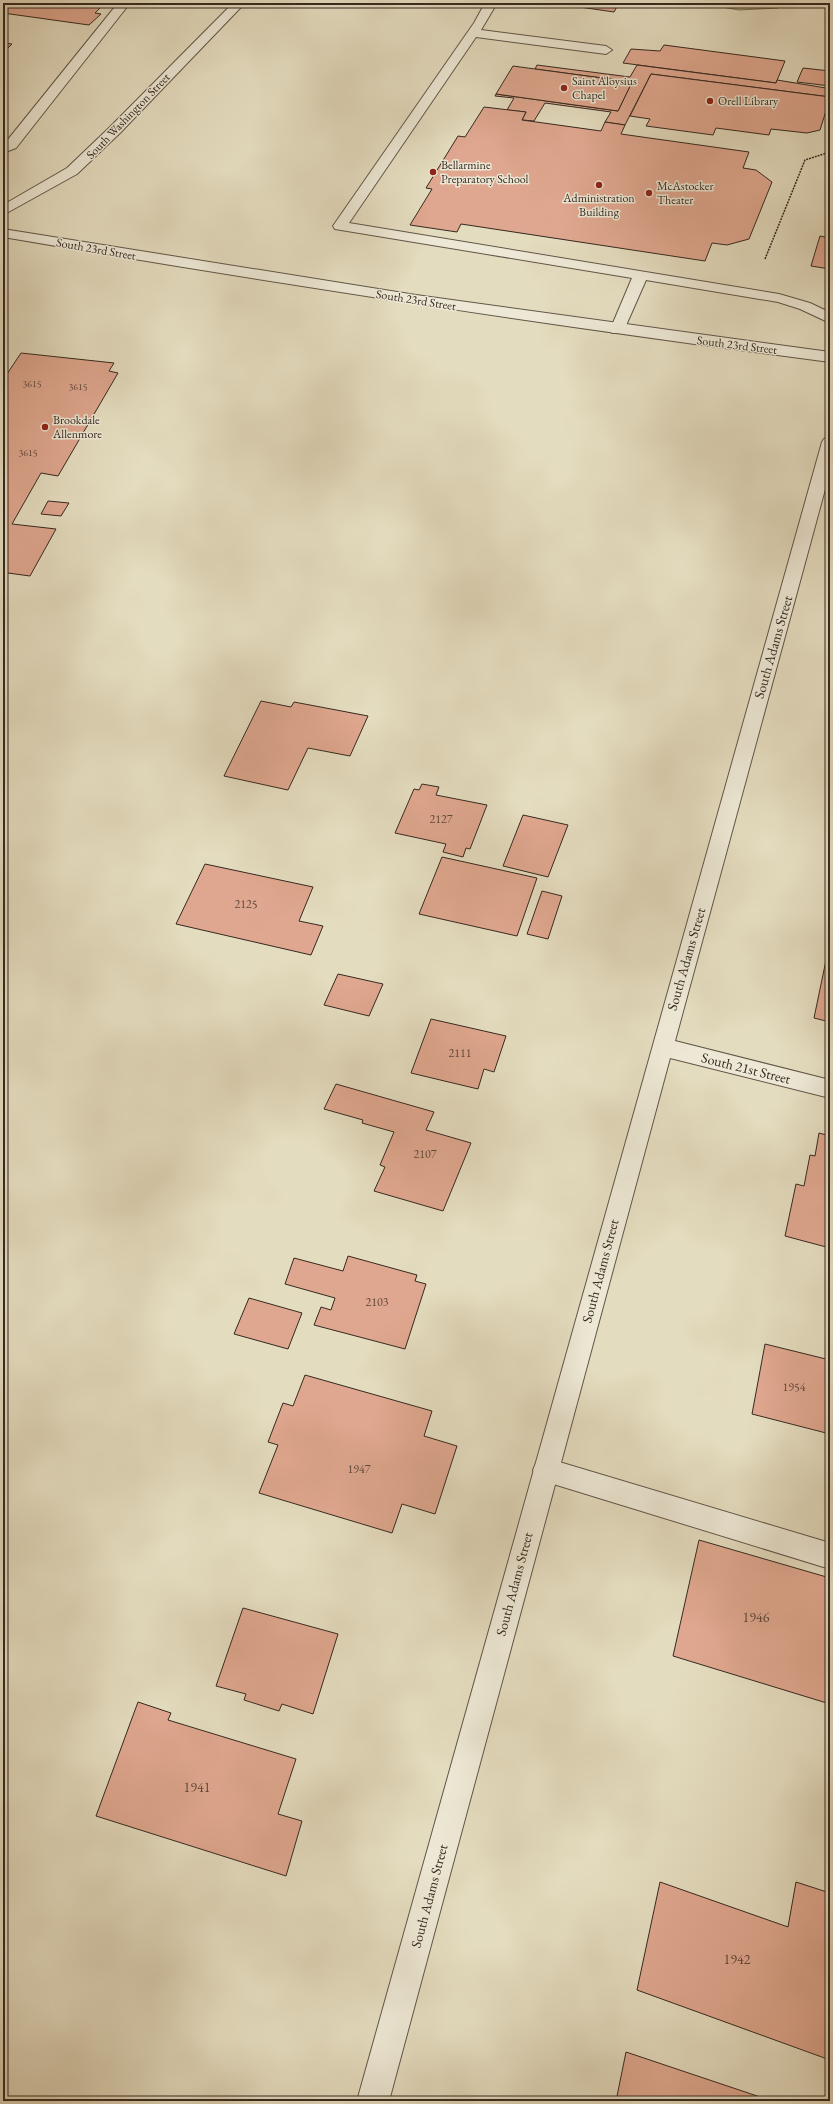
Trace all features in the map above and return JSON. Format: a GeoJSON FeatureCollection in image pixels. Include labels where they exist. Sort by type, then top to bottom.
{"type":"FeatureCollection","features":[{"type":"Feature","properties":{"kind":"street"},"geometry":{"type":"LineString","coordinates":[[6,146],[124,3]]}},
{"type":"Feature","properties":{"kind":"street","name":"South Washington Street"},"geometry":{"type":"LineString","coordinates":[[3,211],[72,171],[115,130],[238,3]]}},
{"type":"Feature","properties":{"kind":"street"},"geometry":{"type":"LineString","coordinates":[[491,3],[474,33],[340,226],[779,298],[799,303],[820,312],[830,319]]}},
{"type":"Feature","properties":{"kind":"street"},"geometry":{"type":"LineString","coordinates":[[474,33],[606,50]]}},
{"type":"Feature","properties":{"kind":"street","name":"South 23rd Street"},"geometry":{"type":"LineString","coordinates":[[3,233],[190,265],[617,330],[830,357]]}},
{"type":"Feature","properties":{"kind":"street"},"geometry":{"type":"LineString","coordinates":[[617,330],[641,275]]}},
{"type":"Feature","properties":{"kind":"street","name":"South Adams Street"},"geometry":{"type":"LineString","coordinates":[[373,2101],[662,1047],[830,442]]}},
{"type":"Feature","properties":{"kind":"street","name":"South 21st Street"},"geometry":{"type":"LineString","coordinates":[[662,1047],[830,1088]]}},
{"type":"Feature","properties":{"kind":"street"},"geometry":{"type":"LineString","coordinates":[[546,1470],[830,1556]]}},
{"type":"Feature","properties":{"kind":"path"},"geometry":{"type":"LineString","coordinates":[[779,298],[789,272],[764,262],[805,160],[830,152]]}},
{"type":"Feature","properties":{"kind":"green space"},"geometry":{"type":"Polygon","coordinates":[[[700,3],[770,3],[778,8],[739,10],[700,3]]]}},
{"type":"Feature","properties":{"kind":"building"},"geometry":{"type":"Polygon","coordinates":[[[3,3],[91,3],[103,5],[95,13],[101,14],[89,25],[3,13],[3,3]]]}},
{"type":"Feature","properties":{"kind":"building"},"geometry":{"type":"Polygon","coordinates":[[[552,3],[619,3],[614,12],[552,3]]]}},
{"type":"Feature","properties":{"kind":"building"},"geometry":{"type":"Polygon","coordinates":[[[3,43],[12,44],[3,53],[3,43]]]}},
{"type":"Feature","properties":{"kind":"building"},"geometry":{"type":"Polygon","coordinates":[[[664,45],[785,61],[776,83],[623,63],[631,49],[660,51],[664,45]]]}},
{"type":"Feature","properties":{"kind":"building"},"geometry":{"type":"Polygon","coordinates":[[[537,65],[630,77],[637,65],[776,83],[777,80],[826,88],[827,86],[830,86],[830,97],[651,74],[625,125],[605,122],[611,112],[545,103],[534,121],[522,120],[526,112],[507,110],[514,98],[495,96],[496,94],[618,111],[632,82],[535,69],[537,65]]]}},
{"type":"Feature","properties":{"kind":"building","name":"Saint Aloysius Chapel"},"geometry":{"type":"Polygon","coordinates":[[[513,66],[632,82],[618,111],[496,94],[513,66]]]}},
{"type":"Feature","properties":{"kind":"building"},"geometry":{"type":"Polygon","coordinates":[[[803,68],[830,71],[830,86],[797,82],[803,68]]]}},
{"type":"Feature","properties":{"kind":"building"},"geometry":{"type":"Polygon","coordinates":[[[651,74],[830,98],[820,130],[807,133],[771,129],[769,135],[716,128],[713,135],[646,126],[650,119],[630,116],[651,74]]]}},
{"type":"Feature","properties":{"kind":"building","name":"Administration Building"},"geometry":{"type":"Polygon","coordinates":[[[484,107],[526,112],[522,120],[601,131],[605,122],[625,125],[621,134],[749,152],[743,168],[756,170],[772,182],[749,239],[727,245],[712,243],[705,261],[461,224],[457,232],[410,225],[432,189],[426,188],[458,136],[465,137],[484,107]]]}},
{"type":"Feature","properties":{"kind":"building"},"geometry":{"type":"Polygon","coordinates":[[[820,236],[830,238],[830,269],[811,266],[820,236]]]}},
{"type":"Feature","properties":{"kind":"building","name":"Brookdale Allenmore"},"geometry":{"type":"Polygon","coordinates":[[[21,353],[114,363],[109,371],[118,373],[58,476],[41,473],[12,524],[56,529],[30,576],[8,573],[3,582],[3,380],[21,353]]]}},
{"type":"Feature","properties":{"kind":"building"},"geometry":{"type":"Polygon","coordinates":[[[48,501],[69,503],[61,516],[41,514],[48,501]]]}},
{"type":"Feature","properties":{"kind":"building"},"geometry":{"type":"Polygon","coordinates":[[[261,701],[291,707],[294,702],[368,716],[350,756],[308,748],[288,790],[224,776],[261,701]]]}},
{"type":"Feature","properties":{"kind":"building"},"geometry":{"type":"Polygon","coordinates":[[[422,784],[439,787],[436,795],[487,805],[470,849],[466,848],[463,857],[443,852],[446,844],[395,833],[414,789],[419,790],[422,784]]]}},
{"type":"Feature","properties":{"kind":"building"},"geometry":{"type":"Polygon","coordinates":[[[523,815],[568,825],[548,877],[503,866],[523,815]]]}},
{"type":"Feature","properties":{"kind":"building"},"geometry":{"type":"Polygon","coordinates":[[[442,857],[537,878],[517,936],[419,914],[442,857]]]}},
{"type":"Feature","properties":{"kind":"building"},"geometry":{"type":"Polygon","coordinates":[[[205,864],[313,887],[299,921],[323,926],[311,955],[176,924],[205,864]]]}},
{"type":"Feature","properties":{"kind":"building"},"geometry":{"type":"Polygon","coordinates":[[[542,891],[562,896],[548,939],[527,934],[542,891]]]}},
{"type":"Feature","properties":{"kind":"building"},"geometry":{"type":"Polygon","coordinates":[[[830,941],[830,1022],[814,1018],[830,941]]]}},
{"type":"Feature","properties":{"kind":"building"},"geometry":{"type":"Polygon","coordinates":[[[338,974],[383,984],[369,1016],[324,1005],[338,974]]]}},
{"type":"Feature","properties":{"kind":"building"},"geometry":{"type":"Polygon","coordinates":[[[431,1019],[506,1036],[494,1072],[484,1069],[478,1089],[411,1073],[431,1019]]]}},
{"type":"Feature","properties":{"kind":"building"},"geometry":{"type":"Polygon","coordinates":[[[336,1084],[434,1112],[426,1130],[471,1143],[443,1211],[374,1191],[385,1167],[380,1165],[394,1132],[362,1123],[363,1120],[324,1109],[336,1084]]]}},
{"type":"Feature","properties":{"kind":"building"},"geometry":{"type":"Polygon","coordinates":[[[819,1133],[830,1136],[830,1248],[785,1236],[796,1184],[804,1186],[810,1155],[815,1156],[819,1133]]]}},
{"type":"Feature","properties":{"kind":"building"},"geometry":{"type":"Polygon","coordinates":[[[348,1256],[417,1275],[415,1281],[426,1284],[405,1349],[314,1325],[321,1307],[331,1310],[335,1298],[285,1284],[294,1258],[343,1271],[348,1256]]]}},
{"type":"Feature","properties":{"kind":"building"},"geometry":{"type":"Polygon","coordinates":[[[249,1298],[302,1313],[288,1349],[234,1334],[249,1298]]]}},
{"type":"Feature","properties":{"kind":"building"},"geometry":{"type":"Polygon","coordinates":[[[765,1344],[830,1360],[830,1434],[752,1414],[765,1344]]]}},
{"type":"Feature","properties":{"kind":"building"},"geometry":{"type":"Polygon","coordinates":[[[305,1375],[432,1411],[424,1436],[457,1446],[435,1514],[402,1504],[392,1533],[259,1493],[278,1445],[268,1442],[283,1403],[293,1406],[305,1375]]]}},
{"type":"Feature","properties":{"kind":"building"},"geometry":{"type":"Polygon","coordinates":[[[699,1540],[830,1578],[830,1704],[673,1656],[699,1540]]]}},
{"type":"Feature","properties":{"kind":"building"},"geometry":{"type":"Polygon","coordinates":[[[243,1608],[338,1634],[313,1714],[282,1704],[279,1711],[244,1700],[246,1694],[216,1686],[243,1608]]]}},
{"type":"Feature","properties":{"kind":"building"},"geometry":{"type":"Polygon","coordinates":[[[138,1702],[171,1713],[168,1720],[296,1759],[278,1814],[302,1821],[286,1876],[96,1816],[138,1702]]]}},
{"type":"Feature","properties":{"kind":"building"},"geometry":{"type":"Polygon","coordinates":[[[660,1882],[788,1927],[796,1882],[830,1893],[830,2060],[637,1990],[660,1882]]]}},
{"type":"Feature","properties":{"kind":"building"},"geometry":{"type":"Polygon","coordinates":[[[626,2052],[772,2101],[616,2101],[626,2052]]]}},
{"type":"Feature","properties":{"kind":"place","name":"Saint Aloysius Chapel"},"geometry":{"type":"Point","coordinates":[564,88]}},
{"type":"Feature","properties":{"kind":"place","name":"Orell Library"},"geometry":{"type":"Point","coordinates":[710,101]}},
{"type":"Feature","properties":{"kind":"place","name":"Bellarmine Preparatory School"},"geometry":{"type":"Point","coordinates":[433,172]}},
{"type":"Feature","properties":{"kind":"place","name":"Administration Building"},"geometry":{"type":"Point","coordinates":[599,185]}},
{"type":"Feature","properties":{"kind":"place","name":"McAstocker Theater"},"geometry":{"type":"Point","coordinates":[649,193]}},
{"type":"Feature","properties":{"kind":"place","name":"Brookdale Allenmore"},"geometry":{"type":"Point","coordinates":[45,427]}}]}
